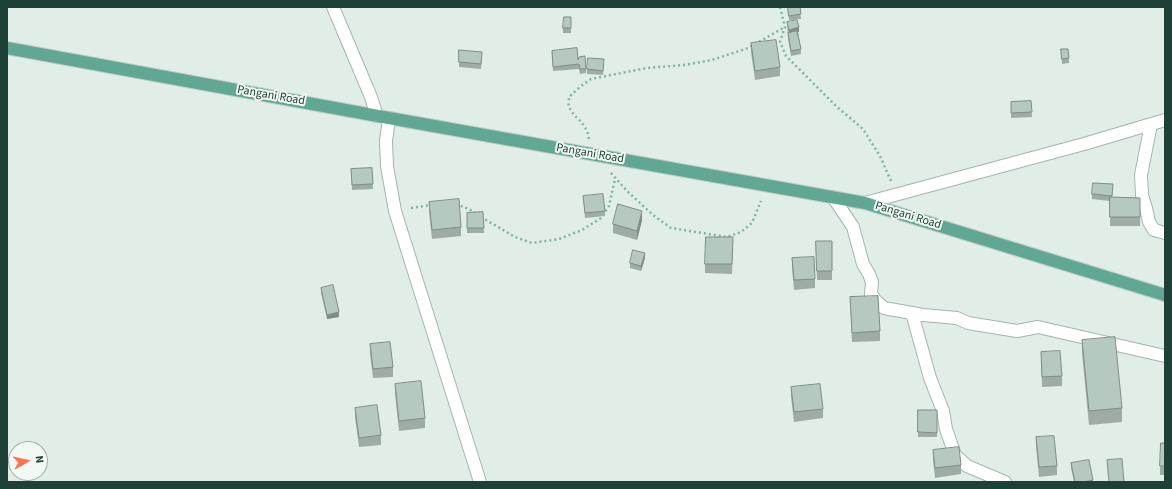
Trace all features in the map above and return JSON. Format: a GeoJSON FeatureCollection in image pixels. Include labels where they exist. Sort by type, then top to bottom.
{"type":"FeatureCollection","features":[{"type":"Feature","properties":{"kind":"main road","name":"Pangani Road"},"geometry":{"type":"LineString","coordinates":[[7,48],[864,203],[1165,295]]}},
{"type":"Feature","properties":{"kind":"street"},"geometry":{"type":"LineString","coordinates":[[333,7],[369,92],[383,117],[387,160],[395,211],[480,482]]}},
{"type":"Feature","properties":{"kind":"street"},"geometry":{"type":"LineString","coordinates":[[864,203],[1084,144],[1165,120]]}},
{"type":"Feature","properties":{"kind":"street"},"geometry":{"type":"LineString","coordinates":[[1151,124],[1141,175],[1142,195],[1149,222],[1154,230],[1165,233]]}},
{"type":"Feature","properties":{"kind":"street"},"geometry":{"type":"LineString","coordinates":[[833,197],[853,227],[863,264],[872,282],[872,294],[875,300],[884,308],[923,316],[957,318],[968,323],[1017,331],[1038,327],[1165,356]]}},
{"type":"Feature","properties":{"kind":"street"},"geometry":{"type":"LineString","coordinates":[[912,313],[930,378],[943,411],[946,429],[955,454],[967,466],[1005,482]]}},
{"type":"Feature","properties":{"kind":"path"},"geometry":{"type":"LineString","coordinates":[[780,7],[785,27],[780,42],[786,56],[836,106],[863,129],[880,156],[897,194]]}},
{"type":"Feature","properties":{"kind":"path"},"geometry":{"type":"LineString","coordinates":[[769,186],[752,223],[741,232],[726,236],[671,228],[653,215],[615,179],[595,155],[584,124],[568,106],[569,97],[581,86],[592,79],[647,68],[684,65],[712,60],[748,48],[785,27]]}},
{"type":"Feature","properties":{"kind":"path"},"geometry":{"type":"LineString","coordinates":[[450,203],[469,209],[515,237],[532,242],[559,239],[582,230],[601,218],[609,206],[615,179]]}},
{"type":"Feature","properties":{"kind":"path"},"geometry":{"type":"LineString","coordinates":[[395,211],[437,204]]}},
{"type":"Feature","properties":{"kind":"building"},"geometry":{"type":"Polygon","coordinates":[[[788,7],[800,7],[801,14],[789,16],[788,7]]]}},
{"type":"Feature","properties":{"kind":"building"},"geometry":{"type":"Polygon","coordinates":[[[564,17],[571,17],[571,28],[563,28],[564,17]]]}},
{"type":"Feature","properties":{"kind":"building"},"geometry":{"type":"Polygon","coordinates":[[[797,20],[799,27],[789,30],[787,22],[797,20]]]}},
{"type":"Feature","properties":{"kind":"building"},"geometry":{"type":"Polygon","coordinates":[[[797,31],[801,49],[791,51],[788,33],[797,31]]]}},
{"type":"Feature","properties":{"kind":"building"},"geometry":{"type":"Polygon","coordinates":[[[776,40],[780,67],[755,71],[751,43],[776,40]]]}},
{"type":"Feature","properties":{"kind":"building"},"geometry":{"type":"Polygon","coordinates":[[[577,48],[578,60],[579,57],[585,56],[586,69],[580,69],[579,64],[553,67],[552,51],[577,48]]]}},
{"type":"Feature","properties":{"kind":"building"},"geometry":{"type":"Polygon","coordinates":[[[1061,49],[1068,49],[1069,58],[1062,59],[1061,49]]]}},
{"type":"Feature","properties":{"kind":"building"},"geometry":{"type":"Polygon","coordinates":[[[459,50],[482,52],[481,64],[459,62],[459,50]]]}},
{"type":"Feature","properties":{"kind":"building"},"geometry":{"type":"Polygon","coordinates":[[[588,58],[604,59],[603,71],[587,69],[588,58]]]}},
{"type":"Feature","properties":{"kind":"building"},"geometry":{"type":"Polygon","coordinates":[[[1031,101],[1032,112],[1011,113],[1011,102],[1031,101]]]}},
{"type":"Feature","properties":{"kind":"building"},"geometry":{"type":"Polygon","coordinates":[[[372,168],[373,184],[352,185],[351,169],[372,168]]]}},
{"type":"Feature","properties":{"kind":"building"},"geometry":{"type":"Polygon","coordinates":[[[1093,183],[1113,184],[1112,196],[1092,194],[1093,183]]]}},
{"type":"Feature","properties":{"kind":"building"},"geometry":{"type":"Polygon","coordinates":[[[603,194],[605,211],[585,213],[583,196],[603,194]]]}},
{"type":"Feature","properties":{"kind":"building"},"geometry":{"type":"Polygon","coordinates":[[[1110,197],[1140,198],[1140,217],[1110,217],[1110,197]]]}},
{"type":"Feature","properties":{"kind":"building"},"geometry":{"type":"Polygon","coordinates":[[[459,199],[461,227],[432,230],[429,202],[459,199]]]}},
{"type":"Feature","properties":{"kind":"building"},"geometry":{"type":"Polygon","coordinates":[[[618,204],[642,211],[637,231],[613,224],[618,204]]]}},
{"type":"Feature","properties":{"kind":"building"},"geometry":{"type":"Polygon","coordinates":[[[483,212],[484,228],[467,228],[467,213],[483,212]]]}},
{"type":"Feature","properties":{"kind":"building"},"geometry":{"type":"Polygon","coordinates":[[[706,237],[733,237],[732,264],[705,264],[706,237]]]}},
{"type":"Feature","properties":{"kind":"building"},"geometry":{"type":"Polygon","coordinates":[[[816,241],[832,241],[832,271],[817,271],[816,241]]]}},
{"type":"Feature","properties":{"kind":"building"},"geometry":{"type":"Polygon","coordinates":[[[633,250],[645,253],[641,266],[630,263],[633,250]]]}},
{"type":"Feature","properties":{"kind":"building"},"geometry":{"type":"Polygon","coordinates":[[[814,257],[815,279],[794,280],[792,258],[814,257]]]}},
{"type":"Feature","properties":{"kind":"building"},"geometry":{"type":"Polygon","coordinates":[[[333,285],[339,312],[327,315],[321,288],[333,285]]]}},
{"type":"Feature","properties":{"kind":"building"},"geometry":{"type":"Polygon","coordinates":[[[878,296],[880,331],[852,333],[850,297],[878,296]]]}},
{"type":"Feature","properties":{"kind":"building"},"geometry":{"type":"Polygon","coordinates":[[[1115,337],[1122,408],[1089,411],[1082,340],[1115,337]]]}},
{"type":"Feature","properties":{"kind":"building"},"geometry":{"type":"Polygon","coordinates":[[[390,342],[393,367],[373,369],[370,344],[390,342]]]}},
{"type":"Feature","properties":{"kind":"building"},"geometry":{"type":"Polygon","coordinates":[[[1060,351],[1062,376],[1042,377],[1041,352],[1060,351]]]}},
{"type":"Feature","properties":{"kind":"building"},"geometry":{"type":"Polygon","coordinates":[[[421,381],[425,418],[399,421],[395,384],[421,381]]]}},
{"type":"Feature","properties":{"kind":"building"},"geometry":{"type":"Polygon","coordinates":[[[820,384],[823,409],[794,412],[791,387],[820,384]]]}},
{"type":"Feature","properties":{"kind":"building"},"geometry":{"type":"Polygon","coordinates":[[[377,405],[381,435],[359,438],[355,408],[377,405]]]}},
{"type":"Feature","properties":{"kind":"building"},"geometry":{"type":"Polygon","coordinates":[[[918,410],[937,410],[937,433],[918,432],[918,410]]]}},
{"type":"Feature","properties":{"kind":"building"},"geometry":{"type":"Polygon","coordinates":[[[1054,436],[1057,466],[1039,467],[1036,437],[1054,436]]]}},
{"type":"Feature","properties":{"kind":"building"},"geometry":{"type":"Polygon","coordinates":[[[1161,443],[1165,443],[1165,466],[1160,466],[1161,443]]]}},
{"type":"Feature","properties":{"kind":"building"},"geometry":{"type":"Polygon","coordinates":[[[959,447],[961,465],[935,468],[933,450],[959,447]]]}},
{"type":"Feature","properties":{"kind":"building"},"geometry":{"type":"Polygon","coordinates":[[[1122,459],[1124,482],[1109,482],[1107,460],[1122,459]]]}},
{"type":"Feature","properties":{"kind":"building"},"geometry":{"type":"Polygon","coordinates":[[[1089,460],[1093,480],[1075,482],[1071,463],[1089,460]]]}}]}
